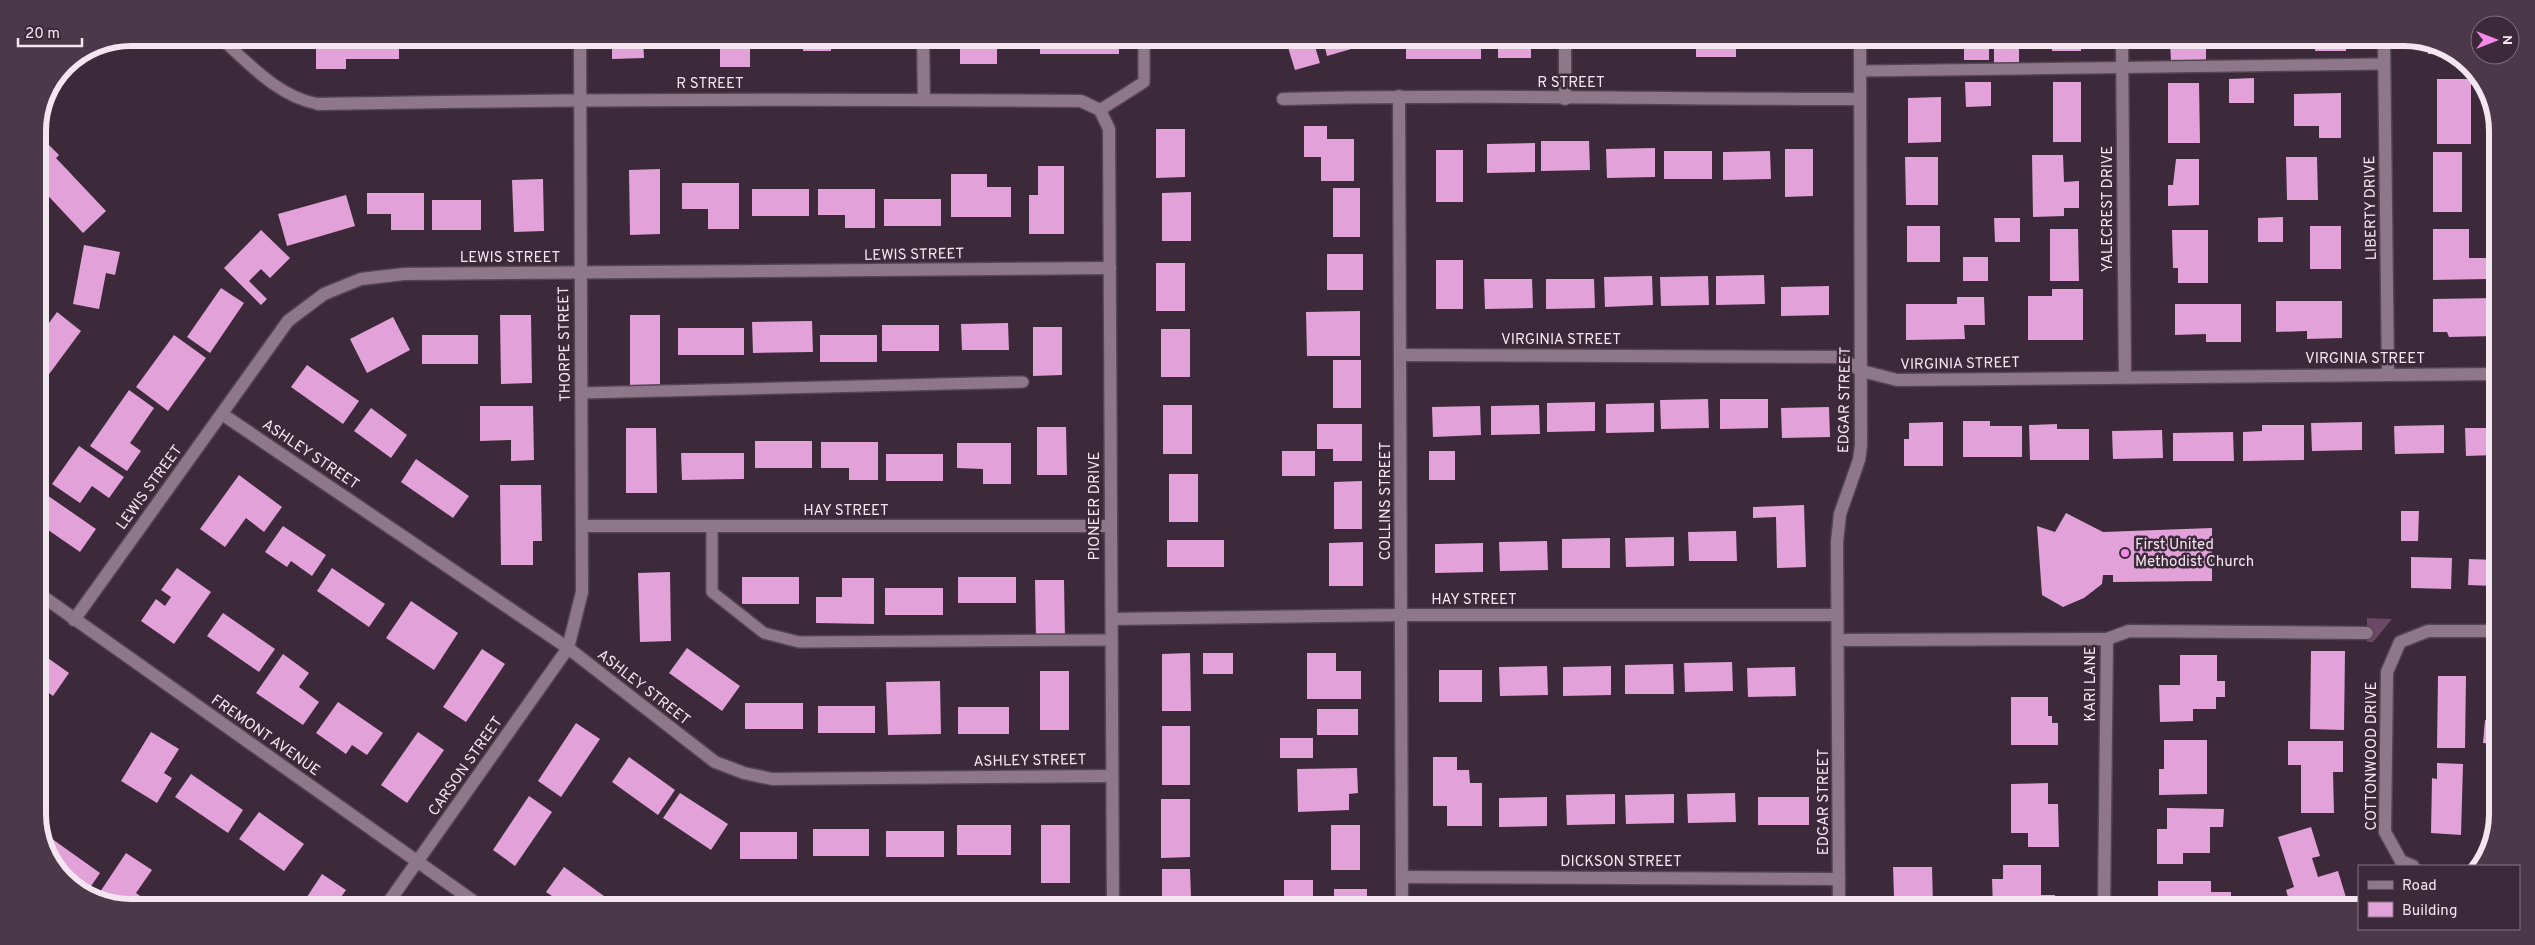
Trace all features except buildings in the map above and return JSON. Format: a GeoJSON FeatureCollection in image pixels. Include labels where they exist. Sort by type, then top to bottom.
{"type":"FeatureCollection","features":[{"type":"Feature","properties":{"kind":"street","name":"THORPE STREET"},"geometry":{"type":"LineString","coordinates":[[568,648],[582,592],[580,46]]}},
{"type":"Feature","properties":{"kind":"street"},"geometry":{"type":"LineString","coordinates":[[923,46],[924,100]]}},
{"type":"Feature","properties":{"kind":"street"},"geometry":{"type":"LineString","coordinates":[[1565,46],[1565,99]]}},
{"type":"Feature","properties":{"kind":"street","name":"EDGAR STREET"},"geometry":{"type":"LineString","coordinates":[[1839,899],[1837,542],[1840,514],[1859,460],[1862,371],[1860,46]]}},
{"type":"Feature","properties":{"kind":"street","name":"YALECREST DRIVE"},"geometry":{"type":"LineString","coordinates":[[2122,46],[2125,376]]}},
{"type":"Feature","properties":{"kind":"street","name":"LIBERTY DRIVE"},"geometry":{"type":"LineString","coordinates":[[2384,46],[2388,374]]}},
{"type":"Feature","properties":{"kind":"street","name":"R STREET"},"geometry":{"type":"LineString","coordinates":[[1282,99],[1400,96],[1565,99],[1860,99]]}},
{"type":"Feature","properties":{"kind":"street","name":"COLLINS STREET"},"geometry":{"type":"LineString","coordinates":[[1400,96],[1402,899]]}},
{"type":"Feature","properties":{"kind":"street","name":"R STREET"},"geometry":{"type":"LineString","coordinates":[[318,104],[579,99],[1081,101],[1100,110]]}},
{"type":"Feature","properties":{"kind":"street","name":"PIONEER DRIVE"},"geometry":{"type":"LineString","coordinates":[[1100,110],[1109,129],[1113,899]]}},
{"type":"Feature","properties":{"kind":"street","name":"LEWIS STREET"},"geometry":{"type":"LineString","coordinates":[[74,620],[288,321],[324,294],[361,279],[404,274],[1110,268]]}},
{"type":"Feature","properties":{"kind":"street","name":"VIRGINIA STREET"},"geometry":{"type":"LineString","coordinates":[[1401,355],[1839,357],[1862,371],[1897,380],[2125,376],[2489,374]]}},
{"type":"Feature","properties":{"kind":"street","name":"ASHLEY STREET"},"geometry":{"type":"LineString","coordinates":[[222,414],[568,648],[715,762],[744,773],[772,779],[1112,776]]}},
{"type":"Feature","properties":{"kind":"street","name":"HAY STREET"},"geometry":{"type":"LineString","coordinates":[[582,526],[1110,526]]}},
{"type":"Feature","properties":{"kind":"street","name":"FREMONT AVENUE"},"geometry":{"type":"LineString","coordinates":[[46,599],[470,899]]}},
{"type":"Feature","properties":{"kind":"street","name":"HAY STREET"},"geometry":{"type":"LineString","coordinates":[[1112,619],[1401,615],[1837,615]]}},
{"type":"Feature","properties":{"kind":"street"},"geometry":{"type":"LineString","coordinates":[[2107,639],[2129,631],[2366,633]]}},
{"type":"Feature","properties":{"kind":"street","name":"COTTONWOOD DRIVE"},"geometry":{"type":"LineString","coordinates":[[2411,865],[2401,861],[2385,832],[2387,672],[2400,642],[2407,639],[2428,631],[2489,631]]}},
{"type":"Feature","properties":{"kind":"street","name":"KARI LANE"},"geometry":{"type":"LineString","coordinates":[[1838,640],[2107,639],[2104,899]]}},
{"type":"Feature","properties":{"kind":"street","name":"CARSON STREET"},"geometry":{"type":"LineString","coordinates":[[391,899],[568,648]]}},
{"type":"Feature","properties":{"kind":"street","name":"DICKSON STREET"},"geometry":{"type":"LineString","coordinates":[[1402,877],[1839,878]]}},
{"type":"Feature","properties":{"kind":"lane"},"geometry":{"type":"LineString","coordinates":[[229,46],[263,77],[302,101],[318,104]]}},
{"type":"Feature","properties":{"kind":"lane"},"geometry":{"type":"LineString","coordinates":[[1100,110],[1144,82],[1144,46]]}},
{"type":"Feature","properties":{"kind":"lane"},"geometry":{"type":"LineString","coordinates":[[1860,71],[2384,64]]}},
{"type":"Feature","properties":{"kind":"lane"},"geometry":{"type":"LineString","coordinates":[[581,393],[1023,382]]}},
{"type":"Feature","properties":{"kind":"lane"},"geometry":{"type":"LineString","coordinates":[[712,526],[712,592],[764,633],[799,642],[1112,640]]}},
{"type":"Feature","properties":{"kind":"shaded area"},"geometry":{"type":"Polygon","coordinates":[[[2367,618],[2392,619],[2373,642],[2367,642],[2367,618]]]}},
{"type":"Feature","properties":{"kind":"place","name":"First United Methodist Church"},"geometry":{"type":"Point","coordinates":[2125,553]}}]}
